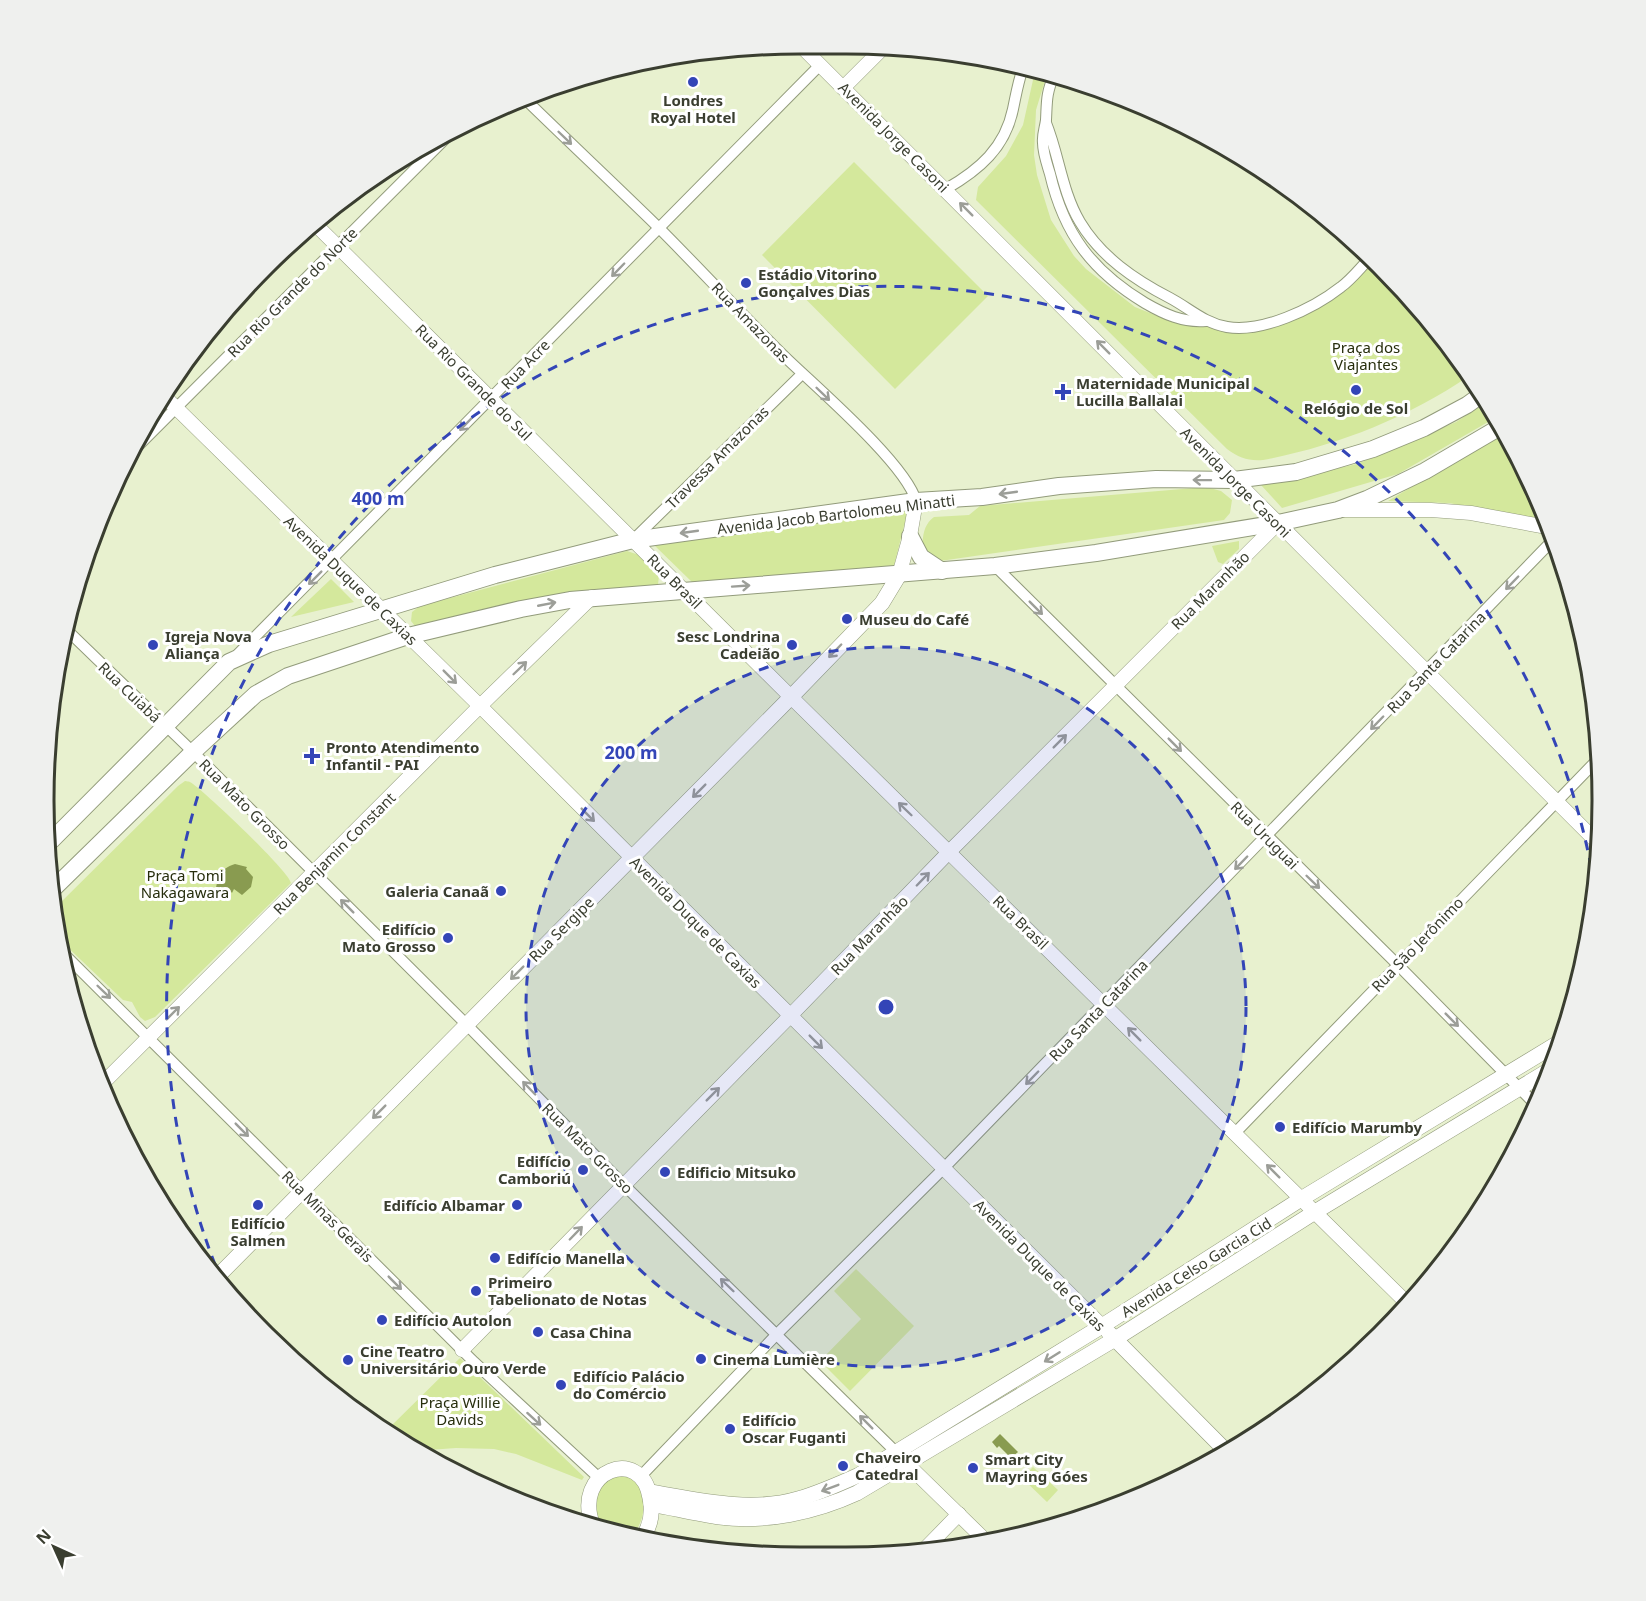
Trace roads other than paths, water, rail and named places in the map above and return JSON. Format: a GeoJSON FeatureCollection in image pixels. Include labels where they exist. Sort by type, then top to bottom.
{"type":"FeatureCollection","features":[{"type":"Feature","properties":{"kind":"main road","name":"Avenida Jacob Bartolomeu Minatti"},"geometry":{"type":"LineString","coordinates":[[55,836],[229,662],[269,644],[495,575],[633,540],[916,501],[982,497],[1059,486],[1156,479],[1234,480],[1296,472],[1372,449],[1424,428],[1475,400]]}},
{"type":"Feature","properties":{"kind":"main road"},"geometry":{"type":"LineString","coordinates":[[59,883],[256,694],[288,676],[408,636],[521,609],[592,597],[995,566],[1096,553],[1278,523],[1338,510],[1367,499],[1425,471],[1494,431]]}},
{"type":"Feature","properties":{"kind":"main road"},"geometry":{"type":"LineString","coordinates":[[910,536],[921,557],[942,571]]}},
{"type":"Feature","properties":{"kind":"main road","name":"Rua Sergipe"},"geometry":{"type":"LineString","coordinates":[[222,1272],[791,697],[882,603],[899,575]]}},
{"type":"Feature","properties":{"kind":"main road","name":"Avenida Celso Garcia Cid"},"geometry":{"type":"LineString","coordinates":[[651,1498],[723,1518],[779,1516],[820,1508],[848,1497],[1102,1326],[1301,1199],[1548,1050]]}},
{"type":"Feature","properties":{"kind":"main road","name":"Avenida Celso Garcia Cid"},"geometry":{"type":"LineString","coordinates":[[902,1459],[1116,1339],[1315,1212],[1538,1077]]}},
{"type":"Feature","properties":{"kind":"main road"},"geometry":{"type":"LineString","coordinates":[[1419,1128],[1429,1144]]}},
{"type":"Feature","properties":{"kind":"main road"},"geometry":{"type":"LineString","coordinates":[[1220,1251],[1231,1265]]}},
{"type":"Feature","properties":{"kind":"main road"},"geometry":{"type":"LineString","coordinates":[[1162,1288],[1172,1303]]}},
{"type":"Feature","properties":{"kind":"main road","name":"Avenida Duque de Caxias"},"geometry":{"type":"LineString","coordinates":[[1102,1326],[1221,1446]]}},
{"type":"Feature","properties":{"kind":"main road"},"geometry":{"type":"LineString","coordinates":[[589,1516],[591,1493],[598,1477],[609,1471],[623,1469],[640,1477],[651,1498],[651,1520],[648,1531]]}},
{"type":"Feature","properties":{"kind":"street","name":"Avenida Jorge Casoni"},"geometry":{"type":"LineString","coordinates":[[810,54],[1591,836]]}},
{"type":"Feature","properties":{"kind":"street"},"geometry":{"type":"LineString","coordinates":[[843,88],[876,55]]}},
{"type":"Feature","properties":{"kind":"street","name":"Rua Acre"},"geometry":{"type":"LineString","coordinates":[[229,662],[332,561],[820,64]]}},
{"type":"Feature","properties":{"kind":"street"},"geometry":{"type":"LineString","coordinates":[[946,189],[981,166],[998,147],[1007,130],[1020,75]]}},
{"type":"Feature","properties":{"kind":"street"},"geometry":{"type":"LineString","coordinates":[[1051,83],[1046,98],[1043,144],[1054,193],[1069,229],[1087,256],[1125,291],[1185,321],[1206,321],[1238,328],[1253,327],[1282,319],[1317,304],[1354,276],[1364,264]]}},
{"type":"Feature","properties":{"kind":"street","name":"Rua Amazonas"},"geometry":{"type":"LineString","coordinates":[[531,105],[658,228],[893,465],[913,491],[916,501]]}},
{"type":"Feature","properties":{"kind":"street"},"geometry":{"type":"LineString","coordinates":[[1046,123],[1071,203],[1081,223],[1094,241],[1137,280],[1206,321]]}},
{"type":"Feature","properties":{"kind":"street","name":"Rua Rio Grande do Norte"},"geometry":{"type":"LineString","coordinates":[[150,434],[433,151]]}},
{"type":"Feature","properties":{"kind":"street","name":"Rua Rio Grande do Sul"},"geometry":{"type":"LineString","coordinates":[[320,229],[633,540]]}},
{"type":"Feature","properties":{"kind":"street","name":"Travessa Amazonas"},"geometry":{"type":"LineString","coordinates":[[633,540],[802,374]]}},
{"type":"Feature","properties":{"kind":"street","name":"Avenida Duque de Caxias"},"geometry":{"type":"LineString","coordinates":[[170,402],[480,706],[1102,1326]]}},
{"type":"Feature","properties":{"kind":"street"},"geometry":{"type":"LineString","coordinates":[[899,575],[910,536],[916,501]]}},
{"type":"Feature","properties":{"kind":"street"},"geometry":{"type":"LineString","coordinates":[[1338,510],[1461,512],[1539,526]]}},
{"type":"Feature","properties":{"kind":"street","name":"Rua Maranhão"},"geometry":{"type":"LineString","coordinates":[[462,1350],[949,852],[1278,523]]}},
{"type":"Feature","properties":{"kind":"street","name":"Rua Brasil"},"geometry":{"type":"LineString","coordinates":[[633,540],[1402,1298]]}},
{"type":"Feature","properties":{"kind":"street","name":"Rua Santa Catarina"},"geometry":{"type":"LineString","coordinates":[[640,1477],[777,1334],[1104,1004],[1546,546]]}},
{"type":"Feature","properties":{"kind":"street","name":"Rua Uruguai"},"geometry":{"type":"LineString","coordinates":[[995,566],[1266,837],[1397,964],[1529,1099]]}},
{"type":"Feature","properties":{"kind":"street","name":"Rua Benjamin Constant"},"geometry":{"type":"LineString","coordinates":[[108,1078],[592,597]]}},
{"type":"Feature","properties":{"kind":"street","name":"Rua Cuiabá"},"geometry":{"type":"LineString","coordinates":[[72,635],[193,752]]}},
{"type":"Feature","properties":{"kind":"street","name":"Rua Mato Grosso"},"geometry":{"type":"LineString","coordinates":[[193,752],[623,1184],[980,1535]]}},
{"type":"Feature","properties":{"kind":"street","name":"Rua São Jerônimo"},"geometry":{"type":"LineString","coordinates":[[1235,1132],[1591,767]]}},
{"type":"Feature","properties":{"kind":"street","name":"Rua Minas Gerais"},"geometry":{"type":"LineString","coordinates":[[72,961],[462,1350],[598,1477]]}},
{"type":"Feature","properties":{"kind":"street"},"geometry":{"type":"LineString","coordinates":[[931,1542],[959,1514]]}},
{"type":"Feature","properties":{"kind":"place","name":"Londres Royal Hotel"},"geometry":{"type":"Point","coordinates":[693,82]}},
{"type":"Feature","properties":{"kind":"place","name":"Estádio Vitorino Gonçalves Dias"},"geometry":{"type":"Point","coordinates":[746,283]}},
{"type":"Feature","properties":{"kind":"place","name":"Relógio de Sol"},"geometry":{"type":"Point","coordinates":[1356,390]}},
{"type":"Feature","properties":{"kind":"place","name":"Maternidade Municipal Lucilla Ballalai"},"geometry":{"type":"Point","coordinates":[1063,392]}},
{"type":"Feature","properties":{"kind":"place","name":"Museu do Café"},"geometry":{"type":"Point","coordinates":[847,619]}},
{"type":"Feature","properties":{"kind":"place","name":"Igreja Nova Aliança"},"geometry":{"type":"Point","coordinates":[153,645]}},
{"type":"Feature","properties":{"kind":"place","name":"Sesc Londrina Cadeião"},"geometry":{"type":"Point","coordinates":[792,645]}},
{"type":"Feature","properties":{"kind":"place","name":"Pronto Atendimento Infantil - PAI"},"geometry":{"type":"Point","coordinates":[312,756]}},
{"type":"Feature","properties":{"kind":"place","name":"Galeria Canaã"},"geometry":{"type":"Point","coordinates":[501,891]}},
{"type":"Feature","properties":{"kind":"place","name":"Edifício Mato Grosso"},"geometry":{"type":"Point","coordinates":[448,938]}},
{"type":"Feature","properties":{"kind":"place","name":"Edifício Marumby"},"geometry":{"type":"Point","coordinates":[1280,1127]}},
{"type":"Feature","properties":{"kind":"place","name":"Edifício Camboriú"},"geometry":{"type":"Point","coordinates":[583,1170]}},
{"type":"Feature","properties":{"kind":"place","name":"Edificio Mitsuko"},"geometry":{"type":"Point","coordinates":[665,1172]}},
{"type":"Feature","properties":{"kind":"place","name":"Edifício Salmen"},"geometry":{"type":"Point","coordinates":[258,1205]}},
{"type":"Feature","properties":{"kind":"place","name":"Edifício Albamar"},"geometry":{"type":"Point","coordinates":[517,1205]}},
{"type":"Feature","properties":{"kind":"place","name":"Edifício Manella"},"geometry":{"type":"Point","coordinates":[495,1258]}},
{"type":"Feature","properties":{"kind":"place","name":"Primeiro Tabelionato de Notas"},"geometry":{"type":"Point","coordinates":[476,1291]}},
{"type":"Feature","properties":{"kind":"place","name":"Edifício Autolon"},"geometry":{"type":"Point","coordinates":[382,1320]}},
{"type":"Feature","properties":{"kind":"place","name":"Casa China"},"geometry":{"type":"Point","coordinates":[538,1332]}},
{"type":"Feature","properties":{"kind":"place","name":"Cinema Lumière"},"geometry":{"type":"Point","coordinates":[701,1359]}},
{"type":"Feature","properties":{"kind":"place","name":"Cine Teatro Universitário Ouro Verde"},"geometry":{"type":"Point","coordinates":[348,1360]}},
{"type":"Feature","properties":{"kind":"place","name":"Edifício Palácio do Comércio"},"geometry":{"type":"Point","coordinates":[561,1385]}},
{"type":"Feature","properties":{"kind":"place","name":"Edifício Oscar Fuganti"},"geometry":{"type":"Point","coordinates":[730,1429]}},
{"type":"Feature","properties":{"kind":"place","name":"Chaveiro Catedral"},"geometry":{"type":"Point","coordinates":[843,1466]}},
{"type":"Feature","properties":{"kind":"place","name":"Smart City Mayring Góes"},"geometry":{"type":"Point","coordinates":[973,1468]}},
{"type":"Feature","properties":{"kind":"park label","name":"Praça dos Viajantes"},"geometry":{"type":"Point","coordinates":[1366,356]}},
{"type":"Feature","properties":{"kind":"park label","name":"Praça Tomi Nakagawara"},"geometry":{"type":"Point","coordinates":[185,884]}},
{"type":"Feature","properties":{"kind":"park label","name":"Praça Willie Davids"},"geometry":{"type":"Point","coordinates":[460,1410]}}]}
